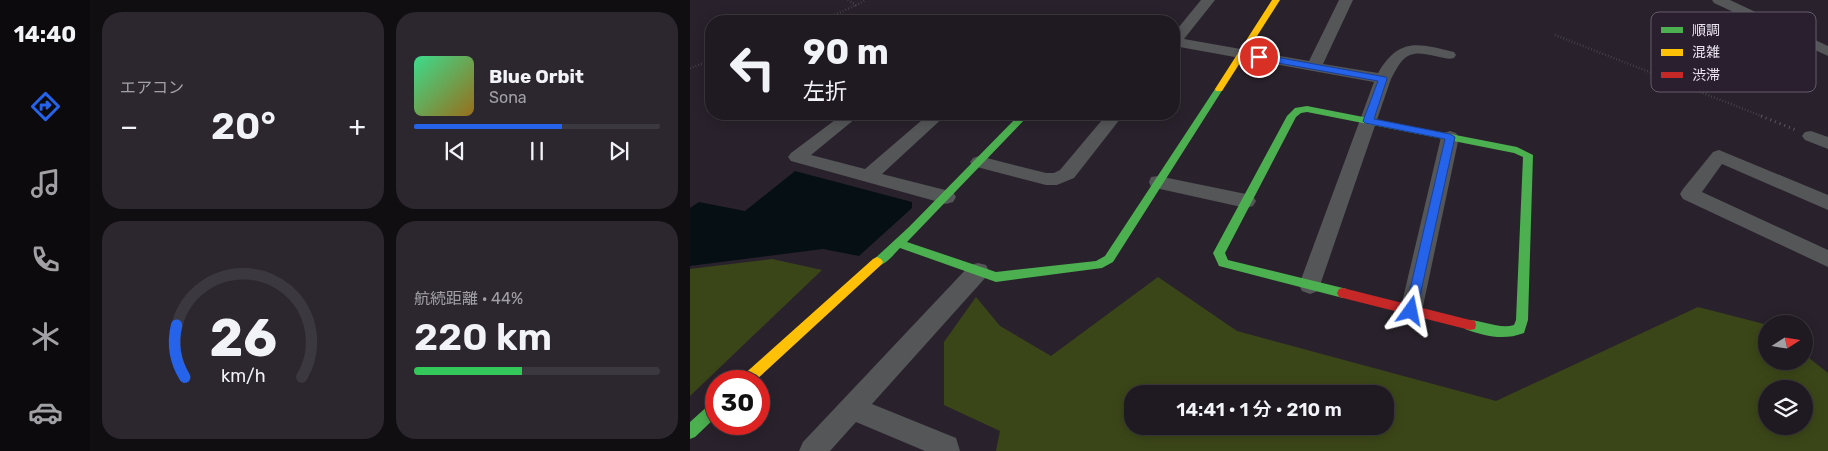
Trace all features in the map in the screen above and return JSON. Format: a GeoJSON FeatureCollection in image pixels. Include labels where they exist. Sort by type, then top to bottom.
{"type":"FeatureCollection","features":[{"type":"Feature","properties":{"kind":"street"},"geometry":{"type":"LineString","coordinates":[[1180,35],[1208,0]]}},
{"type":"Feature","properties":{"kind":"street"},"geometry":{"type":"LineString","coordinates":[[898,243],[996,277],[1098,265],[1109,259],[1276,0]]}},
{"type":"Feature","properties":{"kind":"street"},"geometry":{"type":"LineString","coordinates":[[1314,67],[1346,0]]}},
{"type":"Feature","properties":{"kind":"street"},"geometry":{"type":"LineString","coordinates":[[1719,0],[1744,12]]}},
{"type":"Feature","properties":{"kind":"street"},"geometry":{"type":"LineString","coordinates":[[1180,43],[1383,79]]}},
{"type":"Feature","properties":{"kind":"street"},"geometry":{"type":"LineString","coordinates":[[1816,46],[1828,52]]}},
{"type":"Feature","properties":{"kind":"street"},"geometry":{"type":"LineString","coordinates":[[1310,285],[1383,79],[1392,61],[1410,48],[1424,48],[1449,55]]}},
{"type":"Feature","properties":{"kind":"street"},"geometry":{"type":"LineString","coordinates":[[1307,109],[1368,121],[1517,150],[1528,155],[1530,164],[1522,320],[1519,329],[1511,333],[1499,332],[1223,262],[1219,253],[1292,116],[1298,110],[1307,109]]}},
{"type":"Feature","properties":{"kind":"street"},"geometry":{"type":"LineString","coordinates":[[845,120],[797,157],[946,197]]}},
{"type":"Feature","properties":{"kind":"street"},"geometry":{"type":"LineString","coordinates":[[868,176],[932,120]]}},
{"type":"Feature","properties":{"kind":"street"},"geometry":{"type":"LineString","coordinates":[[758,370],[898,243],[946,197],[1019,120]]}},
{"type":"Feature","properties":{"kind":"street"},"geometry":{"type":"LineString","coordinates":[[978,162],[1046,179],[1057,179],[1067,174],[1111,120]]}},
{"type":"Feature","properties":{"kind":"street"},"geometry":{"type":"LineString","coordinates":[[1811,136],[1828,143]]}},
{"type":"Feature","properties":{"kind":"street"},"geometry":{"type":"LineString","coordinates":[[1411,311],[1450,137]]}},
{"type":"Feature","properties":{"kind":"street"},"geometry":{"type":"LineString","coordinates":[[1828,203],[1718,156],[1690,194],[1828,259]]}},
{"type":"Feature","properties":{"kind":"street"},"geometry":{"type":"LineString","coordinates":[[1158,182],[1246,201]]}},
{"type":"Feature","properties":{"kind":"street"},"geometry":{"type":"LineString","coordinates":[[812,451],[978,271]]}},
{"type":"Feature","properties":{"kind":"street"},"geometry":{"type":"LineString","coordinates":[[852,408],[947,447],[947,451]]}},
{"type":"Feature","properties":{"kind":"street"},"geometry":{"type":"LineString","coordinates":[[690,432],[705,418]]}},
{"type":"Feature","properties":{"kind":"path"},"geometry":{"type":"LineString","coordinates":[[848,0],[856,5]]}},
{"type":"Feature","properties":{"kind":"path"},"geometry":{"type":"LineString","coordinates":[[834,15],[866,0]]}},
{"type":"Feature","properties":{"kind":"path"},"geometry":{"type":"LineString","coordinates":[[1555,35],[1651,73]]}},
{"type":"Feature","properties":{"kind":"path"},"geometry":{"type":"LineString","coordinates":[[690,68],[705,63]]}},
{"type":"Feature","properties":{"kind":"path"},"geometry":{"type":"LineString","coordinates":[[1699,92],[1811,136]]}},
{"type":"Feature","properties":{"kind":"green space"},"geometry":{"type":"Polygon","coordinates":[[[772,259],[822,270],[717,370],[705,370],[705,382],[690,396],[690,269],[772,259]]]}},
{"type":"Feature","properties":{"kind":"green space"},"geometry":{"type":"Polygon","coordinates":[[[1158,277],[1237,331],[1496,401],[1698,307],[1758,322],[1758,370],[1813,370],[1813,361],[1828,373],[1828,451],[996,451],[1000,431],[944,405],[944,342],[976,297],[1000,326],[1051,356],[1158,277]]]}},
{"type":"Feature","properties":{"kind":"shaded area"},"geometry":{"type":"Polygon","coordinates":[[[795,171],[912,202],[912,208],[859,256],[823,249],[690,266],[690,208],[699,202],[745,211],[795,171]]]}},
{"type":"Feature","properties":{"kind":"traffic: fast"},"geometry":{"type":"LineString","coordinates":[[898,243],[996,277],[1098,265],[1109,259],[1219,89]]}},
{"type":"Feature","properties":{"kind":"traffic: fast"},"geometry":{"type":"LineString","coordinates":[[1307,109],[1517,150],[1528,155],[1522,320],[1519,329],[1501,332],[1470,325]]}},
{"type":"Feature","properties":{"kind":"traffic: fast"},"geometry":{"type":"LineString","coordinates":[[1307,109],[1298,110],[1292,116],[1219,253],[1223,263],[1343,293]]}},
{"type":"Feature","properties":{"kind":"traffic: fast"},"geometry":{"type":"LineString","coordinates":[[877,262],[913,230],[1019,120]]}},
{"type":"Feature","properties":{"kind":"traffic: fast"},"geometry":{"type":"LineString","coordinates":[[690,432],[705,418]]}},
{"type":"Feature","properties":{"kind":"traffic: slow"},"geometry":{"type":"LineString","coordinates":[[1219,89],[1276,0]]}},
{"type":"Feature","properties":{"kind":"traffic: slow"},"geometry":{"type":"LineString","coordinates":[[758,370],[877,262]]}},
{"type":"Feature","properties":{"kind":"traffic: jam"},"geometry":{"type":"LineString","coordinates":[[1343,293],[1470,325]]}},
{"type":"Feature","properties":{"kind":"route"},"geometry":{"type":"LineString","coordinates":[[1259,57],[1383,79],[1368,121],[1450,137],[1411,311]]}}]}
